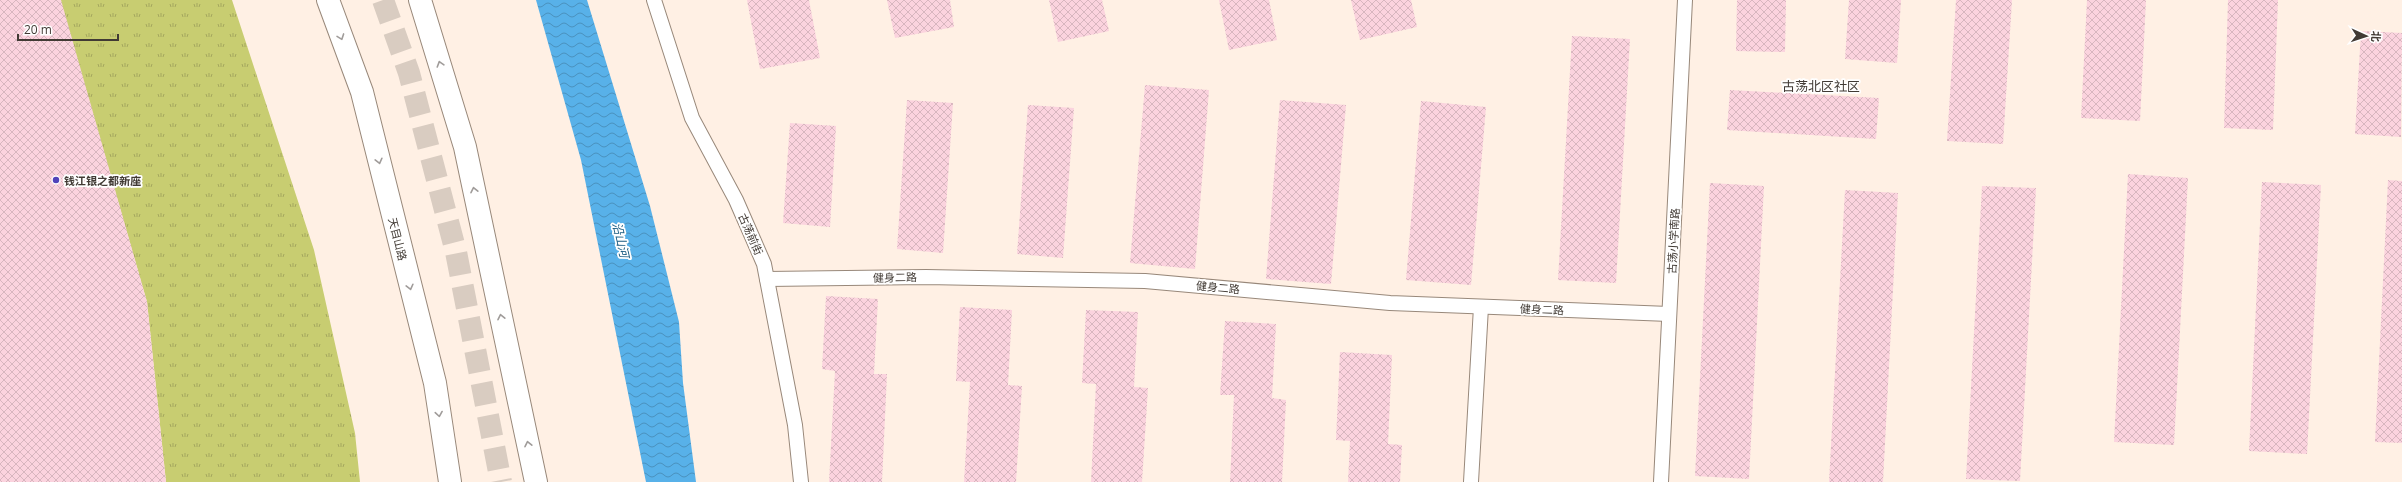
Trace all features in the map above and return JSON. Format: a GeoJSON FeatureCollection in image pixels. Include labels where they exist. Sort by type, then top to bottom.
{"type":"FeatureCollection","features":[{"type":"Feature","properties":{"kind":"main road","name":"天目山路"},"geometry":{"type":"LineString","coordinates":[[328,0],[366,108],[435,383],[450,482]]}},
{"type":"Feature","properties":{"kind":"main road"},"geometry":{"type":"LineString","coordinates":[[420,0],[465,148],[536,482]]}},
{"type":"Feature","properties":{"kind":"lane","name":"古荡前街"},"geometry":{"type":"LineString","coordinates":[[654,0],[692,118],[736,200],[764,264],[795,425],[801,482]]}},
{"type":"Feature","properties":{"kind":"lane","name":"古荡小学南路"},"geometry":{"type":"LineString","coordinates":[[1661,482],[1685,0]]}},
{"type":"Feature","properties":{"kind":"lane","name":"健身二路"},"geometry":{"type":"LineString","coordinates":[[767,279],[926,277],[1145,281],[1390,303],[1669,314]]}},
{"type":"Feature","properties":{"kind":"lane"},"geometry":{"type":"LineString","coordinates":[[1471,482],[1481,307]]}},
{"type":"Feature","properties":{"kind":"green space"},"geometry":{"type":"Polygon","coordinates":[[[60,0],[232,0],[314,250],[355,433],[360,482],[166,482],[147,302],[60,0]]]}},
{"type":"Feature","properties":{"kind":"water","name":"沿山河"},"geometry":{"type":"Polygon","coordinates":[[[536,0],[587,0],[650,206],[679,322],[683,383],[696,482],[646,482],[581,160],[536,0]]]}},
{"type":"Feature","properties":{"kind":"building","name":"钱江银之都新座"},"geometry":{"type":"Polygon","coordinates":[[[0,0],[61,0],[147,302],[166,482],[0,482],[0,0]]]}},
{"type":"Feature","properties":{"kind":"building"},"geometry":{"type":"Polygon","coordinates":[[[747,0],[809,0],[820,58],[760,69],[747,0]]]}},
{"type":"Feature","properties":{"kind":"building"},"geometry":{"type":"Polygon","coordinates":[[[887,0],[950,0],[954,27],[895,38],[887,0]]]}},
{"type":"Feature","properties":{"kind":"building"},"geometry":{"type":"Polygon","coordinates":[[[1049,0],[1102,0],[1109,31],[1058,42],[1049,0]]]}},
{"type":"Feature","properties":{"kind":"building"},"geometry":{"type":"Polygon","coordinates":[[[1219,0],[1269,0],[1277,40],[1229,50],[1219,0]]]}},
{"type":"Feature","properties":{"kind":"building"},"geometry":{"type":"Polygon","coordinates":[[[1351,0],[1411,0],[1417,27],[1360,40],[1351,0]]]}},
{"type":"Feature","properties":{"kind":"building"},"geometry":{"type":"Polygon","coordinates":[[[1737,0],[1786,0],[1785,52],[1736,51],[1737,0]]]}},
{"type":"Feature","properties":{"kind":"building"},"geometry":{"type":"Polygon","coordinates":[[[1849,0],[1901,0],[1897,63],[1845,59],[1849,0]]]}},
{"type":"Feature","properties":{"kind":"building"},"geometry":{"type":"Polygon","coordinates":[[[1956,0],[2012,0],[2003,144],[1947,141],[1956,0]]]}},
{"type":"Feature","properties":{"kind":"building"},"geometry":{"type":"Polygon","coordinates":[[[2087,0],[2146,0],[2140,121],[2081,118],[2087,0]]]}},
{"type":"Feature","properties":{"kind":"building"},"geometry":{"type":"Polygon","coordinates":[[[2228,0],[2278,0],[2273,130],[2224,128],[2228,0]]]}},
{"type":"Feature","properties":{"kind":"building"},"geometry":{"type":"Polygon","coordinates":[[[2361,31],[2402,33],[2401,137],[2355,134],[2361,31]]]}},
{"type":"Feature","properties":{"kind":"building"},"geometry":{"type":"Polygon","coordinates":[[[1572,36],[1630,39],[1616,283],[1558,280],[1572,36]]]}},
{"type":"Feature","properties":{"kind":"building"},"geometry":{"type":"Polygon","coordinates":[[[1145,85],[1209,90],[1195,269],[1130,263],[1145,85]]]}},
{"type":"Feature","properties":{"kind":"building"},"geometry":{"type":"Polygon","coordinates":[[[1730,90],[1879,98],[1876,139],[1727,130],[1730,90]]]}},
{"type":"Feature","properties":{"kind":"building"},"geometry":{"type":"Polygon","coordinates":[[[907,100],[953,103],[943,253],[897,249],[907,100]]]}},
{"type":"Feature","properties":{"kind":"building"},"geometry":{"type":"Polygon","coordinates":[[[1280,100],[1346,105],[1331,284],[1266,279],[1280,100]]]}},
{"type":"Feature","properties":{"kind":"building"},"geometry":{"type":"Polygon","coordinates":[[[1421,101],[1486,107],[1471,285],[1406,280],[1421,101]]]}},
{"type":"Feature","properties":{"kind":"building"},"geometry":{"type":"Polygon","coordinates":[[[1028,105],[1074,108],[1063,258],[1017,254],[1028,105]]]}},
{"type":"Feature","properties":{"kind":"building"},"geometry":{"type":"Polygon","coordinates":[[[790,123],[836,126],[830,227],[783,223],[790,123]]]}},
{"type":"Feature","properties":{"kind":"building"},"geometry":{"type":"Polygon","coordinates":[[[2128,174],[2188,178],[2174,445],[2114,442],[2128,174]]]}},
{"type":"Feature","properties":{"kind":"building"},"geometry":{"type":"Polygon","coordinates":[[[2388,180],[2402,181],[2402,443],[2375,442],[2388,180]]]}},
{"type":"Feature","properties":{"kind":"building"},"geometry":{"type":"Polygon","coordinates":[[[2262,182],[2321,185],[2307,454],[2249,451],[2262,182]]]}},
{"type":"Feature","properties":{"kind":"building"},"geometry":{"type":"Polygon","coordinates":[[[1710,183],[1764,186],[1749,479],[1695,476],[1710,183]]]}},
{"type":"Feature","properties":{"kind":"building"},"geometry":{"type":"Polygon","coordinates":[[[1982,186],[2036,188],[2020,481],[1966,479],[1982,186]]]}},
{"type":"Feature","properties":{"kind":"building"},"geometry":{"type":"Polygon","coordinates":[[[1845,190],[1898,193],[1883,482],[1829,482],[1845,190]]]}},
{"type":"Feature","properties":{"kind":"building"},"geometry":{"type":"Polygon","coordinates":[[[826,296],[878,299],[874,374],[887,374],[882,482],[829,482],[835,371],[822,369],[826,296]]]}},
{"type":"Feature","properties":{"kind":"building"},"geometry":{"type":"Polygon","coordinates":[[[960,307],[1012,310],[1008,385],[1022,386],[1016,482],[964,482],[970,382],[956,381],[960,307]]]}},
{"type":"Feature","properties":{"kind":"building"},"geometry":{"type":"Polygon","coordinates":[[[1086,310],[1138,312],[1134,387],[1148,388],[1142,482],[1091,482],[1096,384],[1082,383],[1086,310]]]}},
{"type":"Feature","properties":{"kind":"building"},"geometry":{"type":"Polygon","coordinates":[[[1225,321],[1276,324],[1272,398],[1286,400],[1282,482],[1230,482],[1234,395],[1220,395],[1225,321]]]}},
{"type":"Feature","properties":{"kind":"building"},"geometry":{"type":"Polygon","coordinates":[[[1340,352],[1392,355],[1388,444],[1402,445],[1400,482],[1348,482],[1350,441],[1336,440],[1340,352]]]}},
{"type":"Feature","properties":{"kind":"tunnel"},"geometry":{"type":"LineString","coordinates":[[383,0],[409,73],[456,252],[501,482]]}},
{"type":"Feature","properties":{"kind":"place","name":"钱江银之都新座"},"geometry":{"type":"Point","coordinates":[56,180]}},
{"type":"Feature","properties":{"kind":"district","name":"古荡北区社区"},"geometry":{"type":"Point","coordinates":[1821,86]}}]}
